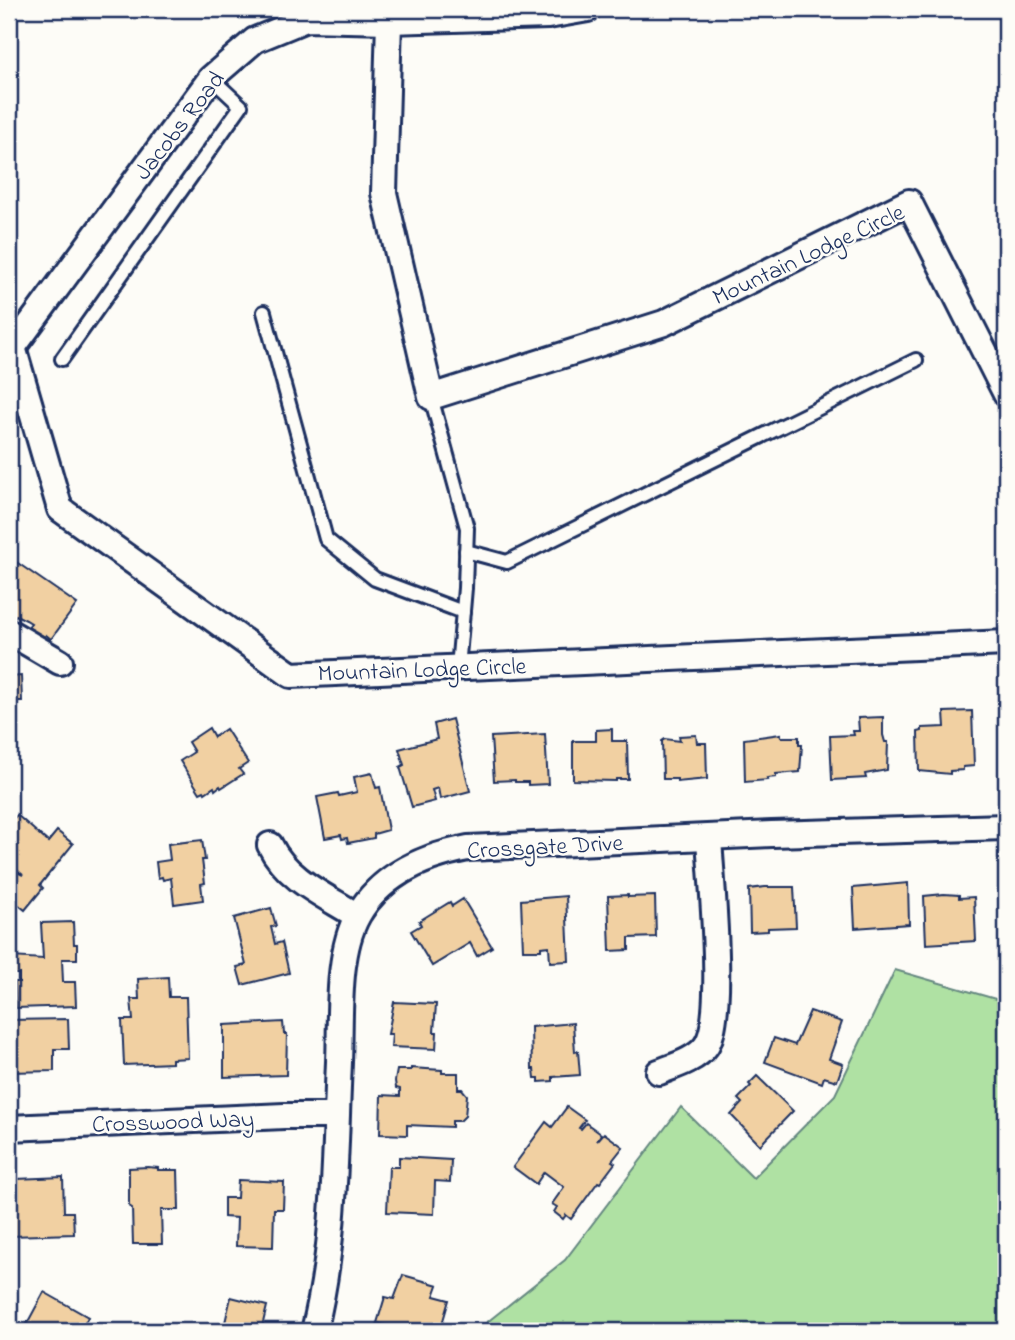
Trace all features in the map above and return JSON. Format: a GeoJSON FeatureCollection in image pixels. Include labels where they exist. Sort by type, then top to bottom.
{"type":"FeatureCollection","features":[{"type":"Feature","properties":{"kind":"street","name":"Jacobs Road"},"geometry":{"type":"LineString","coordinates":[[11,350],[211,78],[255,40],[306,19],[548,16],[588,9]]}},
{"type":"Feature","properties":{"kind":"street"},"geometry":{"type":"LineString","coordinates":[[389,20],[384,193],[431,397]]}},
{"type":"Feature","properties":{"kind":"street","name":"Mountain Lodge Circle"},"geometry":{"type":"LineString","coordinates":[[431,397],[664,323],[909,202],[1006,394]]}},
{"type":"Feature","properties":{"kind":"street","name":"Mountain Lodge Circle"},"geometry":{"type":"LineString","coordinates":[[11,350],[60,509],[290,675],[1006,643]]}},
{"type":"Feature","properties":{"kind":"street"},"geometry":{"type":"LineString","coordinates":[[9,632],[60,662]]}},
{"type":"Feature","properties":{"kind":"street","name":"Crossgate Drive"},"geometry":{"type":"LineString","coordinates":[[314,1331],[329,1250],[344,965],[358,916],[372,896],[404,869],[445,852],[468,848],[1006,827]]}},
{"type":"Feature","properties":{"kind":"street"},"geometry":{"type":"LineString","coordinates":[[660,1072],[689,1060],[706,1046],[715,1020],[716,972],[709,838]]}},
{"type":"Feature","properties":{"kind":"street"},"geometry":{"type":"LineString","coordinates":[[270,845],[277,860],[294,876],[358,916]]}},
{"type":"Feature","properties":{"kind":"street","name":"Crosswood Way"},"geometry":{"type":"LineString","coordinates":[[9,1128],[336,1116]]}},
{"type":"Feature","properties":{"kind":"lane"},"geometry":{"type":"LineString","coordinates":[[62,359],[241,106],[211,78]]}},
{"type":"Feature","properties":{"kind":"lane"},"geometry":{"type":"LineString","coordinates":[[264,312],[326,539],[374,579],[463,611]]}},
{"type":"Feature","properties":{"kind":"lane"},"geometry":{"type":"LineString","coordinates":[[466,551],[507,562],[916,360]]}},
{"type":"Feature","properties":{"kind":"lane"},"geometry":{"type":"LineString","coordinates":[[431,397],[467,528],[458,668]]}},
{"type":"Feature","properties":{"kind":"green space"},"geometry":{"type":"Polygon","coordinates":[[[895,970],[1006,1002],[1006,1326],[997,1331],[476,1331],[565,1260],[681,1107],[753,1178],[835,1095],[895,970]]]}},
{"type":"Feature","properties":{"kind":"building"},"geometry":{"type":"Polygon","coordinates":[[[9,557],[77,604],[51,639],[46,635],[43,639],[27,628],[31,623],[26,620],[16,615],[13,619],[9,616],[9,557]]]}},
{"type":"Feature","properties":{"kind":"building"},"geometry":{"type":"Polygon","coordinates":[[[21,676],[22,701],[9,701],[9,677],[21,676]]]}},
{"type":"Feature","properties":{"kind":"building"},"geometry":{"type":"Polygon","coordinates":[[[972,711],[974,766],[950,771],[950,774],[919,771],[918,732],[922,731],[922,728],[945,727],[944,712],[972,711]]]}},
{"type":"Feature","properties":{"kind":"building"},"geometry":{"type":"Polygon","coordinates":[[[883,717],[883,735],[885,742],[888,742],[887,770],[865,774],[866,778],[832,780],[830,736],[854,735],[853,731],[859,731],[858,718],[883,717]]]}},
{"type":"Feature","properties":{"kind":"building"},"geometry":{"type":"Polygon","coordinates":[[[452,719],[470,791],[440,799],[438,788],[432,790],[435,801],[412,807],[400,767],[404,765],[399,749],[437,739],[434,724],[452,719]]]}},
{"type":"Feature","properties":{"kind":"building"},"geometry":{"type":"Polygon","coordinates":[[[209,728],[214,737],[226,729],[248,763],[239,769],[243,774],[221,788],[220,786],[215,790],[214,787],[200,793],[180,761],[194,752],[188,742],[209,728]]]}},
{"type":"Feature","properties":{"kind":"building"},"geometry":{"type":"Polygon","coordinates":[[[612,729],[612,741],[627,741],[628,779],[573,780],[573,741],[596,741],[596,730],[612,729]]]}},
{"type":"Feature","properties":{"kind":"building"},"geometry":{"type":"Polygon","coordinates":[[[545,734],[548,784],[528,785],[528,782],[515,780],[494,781],[491,737],[545,734]]]}},
{"type":"Feature","properties":{"kind":"building"},"geometry":{"type":"Polygon","coordinates":[[[781,734],[781,737],[799,737],[799,745],[802,745],[800,772],[776,774],[776,777],[767,778],[768,780],[745,782],[744,739],[781,734]]]}},
{"type":"Feature","properties":{"kind":"building"},"geometry":{"type":"Polygon","coordinates":[[[696,735],[697,743],[706,743],[707,779],[677,782],[677,779],[663,779],[662,741],[680,741],[679,736],[696,735]]]}},
{"type":"Feature","properties":{"kind":"building"},"geometry":{"type":"Polygon","coordinates":[[[372,773],[376,788],[380,787],[388,830],[374,834],[374,838],[348,843],[347,838],[342,839],[341,835],[325,838],[317,797],[357,792],[354,777],[372,773]]]}},
{"type":"Feature","properties":{"kind":"building"},"geometry":{"type":"Polygon","coordinates":[[[17,815],[48,842],[57,831],[73,844],[40,885],[43,888],[25,910],[9,897],[9,883],[17,872],[23,875],[9,863],[9,816],[13,819],[17,815]]]}},
{"type":"Feature","properties":{"kind":"building"},"geometry":{"type":"Polygon","coordinates":[[[202,840],[205,860],[202,860],[205,883],[201,884],[203,900],[174,904],[171,878],[158,878],[156,862],[170,860],[168,844],[202,840]]]}},
{"type":"Feature","properties":{"kind":"building"},"geometry":{"type":"Polygon","coordinates":[[[908,883],[909,924],[855,928],[853,888],[908,883]]]}},
{"type":"Feature","properties":{"kind":"building"},"geometry":{"type":"Polygon","coordinates":[[[794,887],[796,927],[750,932],[749,889],[794,887]]]}},
{"type":"Feature","properties":{"kind":"building"},"geometry":{"type":"Polygon","coordinates":[[[959,895],[959,898],[974,897],[976,941],[926,944],[924,896],[959,895]]]}},
{"type":"Feature","properties":{"kind":"building"},"geometry":{"type":"Polygon","coordinates":[[[566,896],[569,961],[550,962],[549,946],[541,947],[541,950],[523,950],[521,900],[566,896]]]}},
{"type":"Feature","properties":{"kind":"building"},"geometry":{"type":"Polygon","coordinates":[[[608,896],[655,896],[656,937],[629,938],[629,950],[610,951],[608,896]]]}},
{"type":"Feature","properties":{"kind":"building"},"geometry":{"type":"Polygon","coordinates":[[[463,899],[492,947],[477,956],[470,943],[432,966],[411,931],[421,925],[419,921],[450,902],[452,906],[463,899]]]}},
{"type":"Feature","properties":{"kind":"building"},"geometry":{"type":"Polygon","coordinates":[[[271,908],[276,926],[271,927],[275,944],[282,942],[289,973],[242,985],[237,967],[246,965],[234,918],[271,908]]]}},
{"type":"Feature","properties":{"kind":"building"},"geometry":{"type":"Polygon","coordinates":[[[73,922],[77,959],[62,959],[63,982],[75,982],[76,1006],[16,1008],[15,982],[19,982],[19,974],[12,974],[12,957],[43,959],[41,923],[73,922]]]}},
{"type":"Feature","properties":{"kind":"building"},"geometry":{"type":"Polygon","coordinates":[[[168,977],[169,997],[186,997],[188,1058],[172,1059],[172,1063],[124,1065],[122,1020],[133,1020],[131,999],[139,999],[138,979],[168,977]]]}},
{"type":"Feature","properties":{"kind":"building"},"geometry":{"type":"Polygon","coordinates":[[[394,1002],[436,1004],[436,1049],[391,1047],[392,1034],[388,1034],[394,1002]]]}},
{"type":"Feature","properties":{"kind":"building"},"geometry":{"type":"Polygon","coordinates":[[[810,1011],[842,1022],[829,1059],[843,1064],[837,1081],[824,1077],[822,1083],[765,1062],[774,1038],[795,1045],[810,1011]]]}},
{"type":"Feature","properties":{"kind":"building"},"geometry":{"type":"Polygon","coordinates":[[[68,1019],[69,1049],[54,1049],[54,1071],[9,1072],[9,1020],[68,1019]]]}},
{"type":"Feature","properties":{"kind":"building"},"geometry":{"type":"Polygon","coordinates":[[[283,1022],[284,1034],[287,1034],[286,1075],[224,1077],[224,1025],[283,1022]]]}},
{"type":"Feature","properties":{"kind":"building"},"geometry":{"type":"Polygon","coordinates":[[[573,1023],[580,1075],[553,1077],[553,1081],[539,1082],[532,1069],[531,1027],[573,1023]]]}},
{"type":"Feature","properties":{"kind":"building"},"geometry":{"type":"Polygon","coordinates":[[[411,1068],[458,1073],[458,1089],[462,1089],[467,1095],[465,1116],[460,1121],[452,1121],[452,1127],[407,1125],[407,1135],[380,1134],[381,1095],[400,1096],[400,1089],[396,1088],[395,1081],[397,1070],[411,1068]]]}},
{"type":"Feature","properties":{"kind":"building"},"geometry":{"type":"Polygon","coordinates":[[[757,1076],[793,1111],[760,1145],[731,1115],[742,1103],[738,1099],[757,1076]]]}},
{"type":"Feature","properties":{"kind":"building"},"geometry":{"type":"Polygon","coordinates":[[[567,1107],[585,1120],[579,1128],[586,1123],[601,1134],[597,1141],[604,1133],[623,1147],[612,1161],[615,1163],[571,1219],[566,1215],[563,1219],[554,1212],[557,1207],[552,1204],[564,1187],[544,1172],[536,1184],[513,1167],[546,1122],[552,1127],[567,1107]]]}},
{"type":"Feature","properties":{"kind":"building"},"geometry":{"type":"Polygon","coordinates":[[[399,1157],[451,1160],[450,1182],[435,1181],[434,1214],[387,1212],[389,1167],[399,1167],[399,1157]]]}},
{"type":"Feature","properties":{"kind":"building"},"geometry":{"type":"Polygon","coordinates":[[[129,1168],[178,1170],[179,1210],[161,1210],[162,1244],[133,1244],[129,1168]]]}},
{"type":"Feature","properties":{"kind":"building"},"geometry":{"type":"Polygon","coordinates":[[[63,1177],[64,1212],[73,1212],[74,1234],[10,1236],[9,1210],[13,1210],[13,1201],[17,1200],[16,1179],[63,1177]]]}},
{"type":"Feature","properties":{"kind":"building"},"geometry":{"type":"Polygon","coordinates":[[[238,1180],[284,1182],[283,1209],[274,1209],[273,1247],[236,1246],[237,1218],[224,1217],[224,1198],[237,1198],[238,1180]]]}},
{"type":"Feature","properties":{"kind":"building"},"geometry":{"type":"Polygon","coordinates":[[[403,1275],[438,1285],[434,1296],[449,1300],[440,1331],[396,1331],[397,1328],[377,1323],[385,1297],[394,1299],[403,1275]]]}},
{"type":"Feature","properties":{"kind":"building"},"geometry":{"type":"Polygon","coordinates":[[[44,1292],[88,1317],[81,1331],[23,1331],[44,1292]]]}},
{"type":"Feature","properties":{"kind":"building"},"geometry":{"type":"Polygon","coordinates":[[[231,1297],[267,1306],[261,1331],[223,1331],[231,1297]]]}}]}
